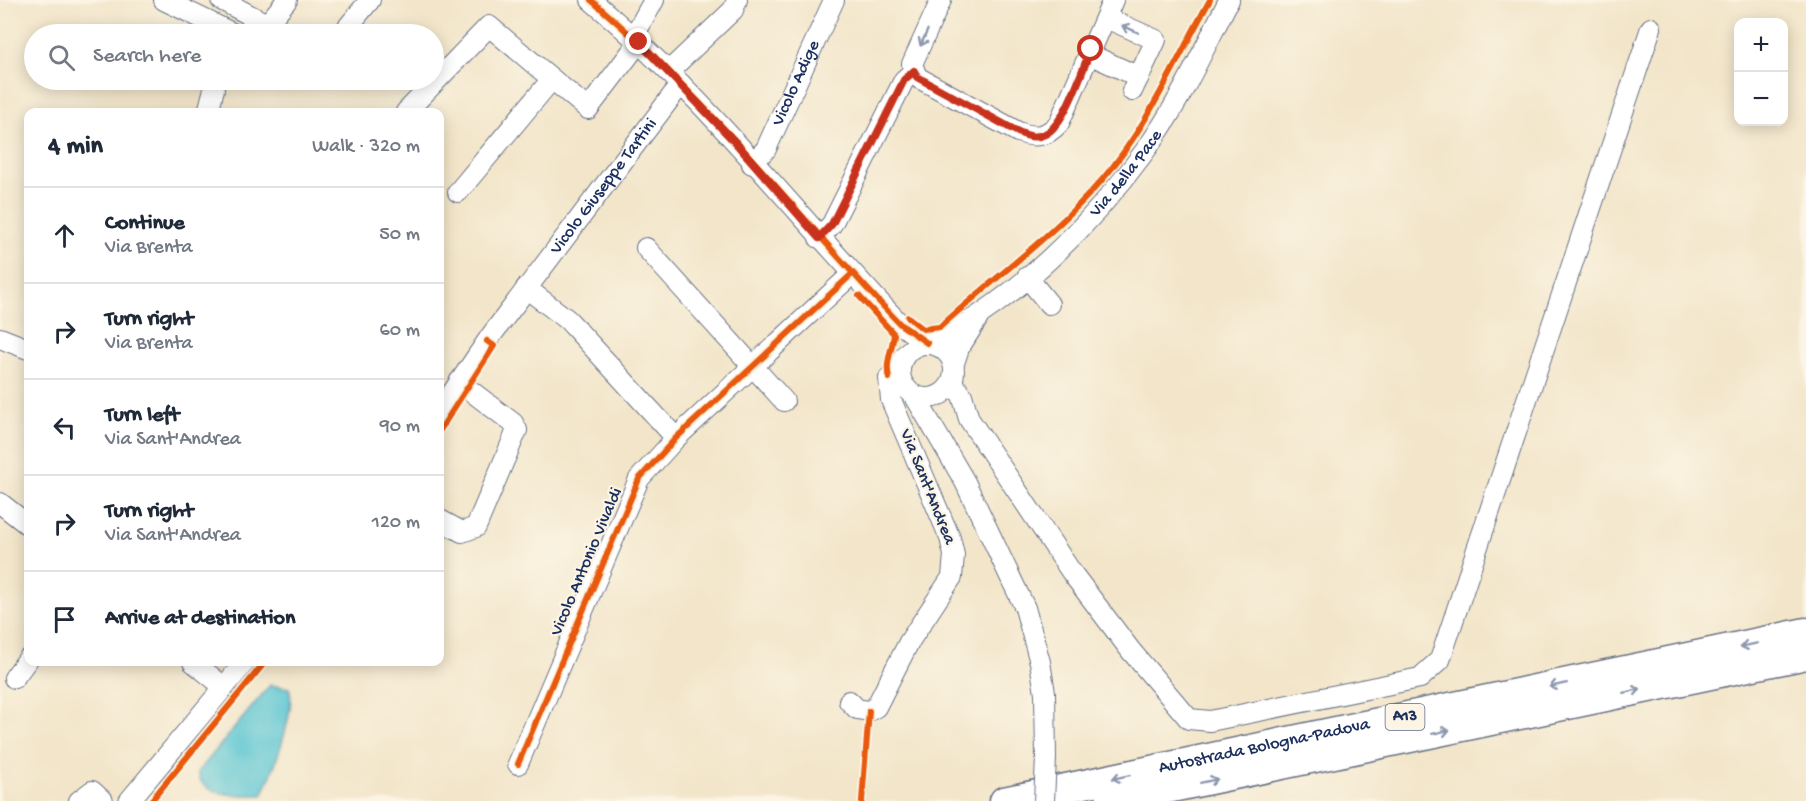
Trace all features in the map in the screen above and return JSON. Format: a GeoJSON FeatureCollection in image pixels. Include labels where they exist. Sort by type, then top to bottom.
{"type":"FeatureCollection","features":[{"type":"Feature","properties":{"kind":"highway","name":"Autostrada Bologna-Padova"},"geometry":{"type":"LineString","coordinates":[[1004,801],[1806,632]]}},
{"type":"Feature","properties":{"kind":"highway","name":"Autostrada Bologna-Padova"},"geometry":{"type":"LineString","coordinates":[[1110,801],[1806,655]]}},
{"type":"Feature","properties":{"kind":"street"},"geometry":{"type":"LineString","coordinates":[[164,0],[213,24]]}},
{"type":"Feature","properties":{"kind":"street"},"geometry":{"type":"LineString","coordinates":[[221,0],[256,24]]}},
{"type":"Feature","properties":{"kind":"street"},"geometry":{"type":"LineString","coordinates":[[267,24],[287,0]]}},
{"type":"Feature","properties":{"kind":"street"},"geometry":{"type":"LineString","coordinates":[[350,24],[370,0]]}},
{"type":"Feature","properties":{"kind":"street"},"geometry":{"type":"LineString","coordinates":[[591,0],[637,39],[675,78],[900,324],[929,344],[943,348],[954,363],[946,389],[926,399],[914,395],[901,381],[902,362],[913,347],[929,344]]}},
{"type":"Feature","properties":{"kind":"street"},"geometry":{"type":"LineString","coordinates":[[444,73],[489,26],[588,109],[637,39],[654,0]]}},
{"type":"Feature","properties":{"kind":"street","name":"Vicolo Giuseppe Tartini"},"geometry":{"type":"LineString","coordinates":[[444,405],[675,78],[733,10],[737,0]]}},
{"type":"Feature","properties":{"kind":"street","name":"Vicolo Adige"},"geometry":{"type":"LineString","coordinates":[[752,164],[766,149],[834,0]]}},
{"type":"Feature","properties":{"kind":"street"},"geometry":{"type":"LineString","coordinates":[[941,0],[912,64],[917,77],[1018,132],[1036,137],[1044,135],[1059,123],[1089,54],[1109,9],[1156,40],[1135,84],[1089,54]]}},
{"type":"Feature","properties":{"kind":"street","name":"Via della Pace"},"geometry":{"type":"LineString","coordinates":[[929,344],[981,313],[1067,243],[1090,219],[1146,150],[1175,102],[1229,0]]}},
{"type":"Feature","properties":{"kind":"street"},"geometry":{"type":"LineString","coordinates":[[946,389],[962,395],[969,419],[1072,573],[1131,651],[1189,719],[1210,721],[1420,678],[1440,660],[1651,28]]}},
{"type":"Feature","properties":{"kind":"street"},"geometry":{"type":"LineString","coordinates":[[819,238],[832,224],[904,80],[914,71]]}},
{"type":"Feature","properties":{"kind":"street"},"geometry":{"type":"LineString","coordinates":[[458,192],[552,79]]}},
{"type":"Feature","properties":{"kind":"street"},"geometry":{"type":"LineString","coordinates":[[209,108],[214,90]]}},
{"type":"Feature","properties":{"kind":"street"},"geometry":{"type":"LineString","coordinates":[[410,108],[427,90]]}},
{"type":"Feature","properties":{"kind":"street"},"geometry":{"type":"LineString","coordinates":[[646,248],[784,401]]}},
{"type":"Feature","properties":{"kind":"street","name":"Vicolo Antonio Vivaldi"},"geometry":{"type":"LineString","coordinates":[[518,764],[639,478],[676,438],[852,274]]}},
{"type":"Feature","properties":{"kind":"street"},"geometry":{"type":"LineString","coordinates":[[1027,277],[1049,304]]}},
{"type":"Feature","properties":{"kind":"street"},"geometry":{"type":"LineString","coordinates":[[526,288],[568,320],[676,438]]}},
{"type":"Feature","properties":{"kind":"street","name":"Via della Pace"},"geometry":{"type":"LineString","coordinates":[[954,363],[960,348],[981,313]]}},
{"type":"Feature","properties":{"kind":"street","name":"Via Sant'Andrea"},"geometry":{"type":"LineString","coordinates":[[849,701],[863,710],[869,711],[876,707],[909,642],[952,577],[950,538],[891,400],[889,378],[902,362],[900,324]]}},
{"type":"Feature","properties":{"kind":"street"},"geometry":{"type":"LineString","coordinates":[[0,338],[24,347]]}},
{"type":"Feature","properties":{"kind":"street"},"geometry":{"type":"LineString","coordinates":[[444,522],[462,532],[476,527],[517,430],[513,423],[459,382]]}},
{"type":"Feature","properties":{"kind":"street","name":"Via Sant'Andrea"},"geometry":{"type":"LineString","coordinates":[[938,433],[938,408],[946,389]]}},
{"type":"Feature","properties":{"kind":"street","name":"Via Sant'Andrea"},"geometry":{"type":"LineString","coordinates":[[914,395],[965,482],[1030,625],[1045,693],[1044,801]]}},
{"type":"Feature","properties":{"kind":"street"},"geometry":{"type":"LineString","coordinates":[[0,503],[24,522]]}},
{"type":"Feature","properties":{"kind":"street"},"geometry":{"type":"LineString","coordinates":[[14,678],[24,665]]}},
{"type":"Feature","properties":{"kind":"street"},"geometry":{"type":"LineString","coordinates":[[198,666],[224,687]]}},
{"type":"Feature","properties":{"kind":"street"},"geometry":{"type":"LineString","coordinates":[[129,801],[242,666]]}},
{"type":"Feature","properties":{"kind":"street"},"geometry":{"type":"LineString","coordinates":[[79,801],[92,791],[103,801]]}},
{"type":"Feature","properties":{"kind":"water"},"geometry":{"type":"Polygon","coordinates":[[[270,685],[289,688],[291,698],[287,726],[272,773],[262,795],[233,795],[213,791],[200,780],[198,772],[270,685]]]}},
{"type":"Feature","properties":{"kind":"cycle path"},"geometry":{"type":"LineString","coordinates":[[591,0],[633,37],[712,116],[900,324],[927,343]]}},
{"type":"Feature","properties":{"kind":"cycle path"},"geometry":{"type":"LineString","coordinates":[[908,317],[923,329],[940,327],[1044,238],[1083,200],[1118,160],[1147,116],[1210,0]]}},
{"type":"Feature","properties":{"kind":"cycle path"},"geometry":{"type":"LineString","coordinates":[[518,764],[639,479],[676,438],[852,274]]}},
{"type":"Feature","properties":{"kind":"cycle path"},"geometry":{"type":"LineString","coordinates":[[859,296],[894,334],[888,362],[889,378]]}},
{"type":"Feature","properties":{"kind":"cycle path"},"geometry":{"type":"LineString","coordinates":[[444,424],[494,346],[487,341]]}},
{"type":"Feature","properties":{"kind":"cycle path"},"geometry":{"type":"LineString","coordinates":[[151,801],[262,666]]}},
{"type":"Feature","properties":{"kind":"cycle path"},"geometry":{"type":"LineString","coordinates":[[862,801],[869,711]]}},
{"type":"Feature","properties":{"kind":"route"},"geometry":{"type":"LineString","coordinates":[[639,42],[735,142],[819,238],[832,224],[904,80],[914,71],[917,77],[1018,132],[1036,137],[1044,135],[1059,123],[1091,49]]}}]}
